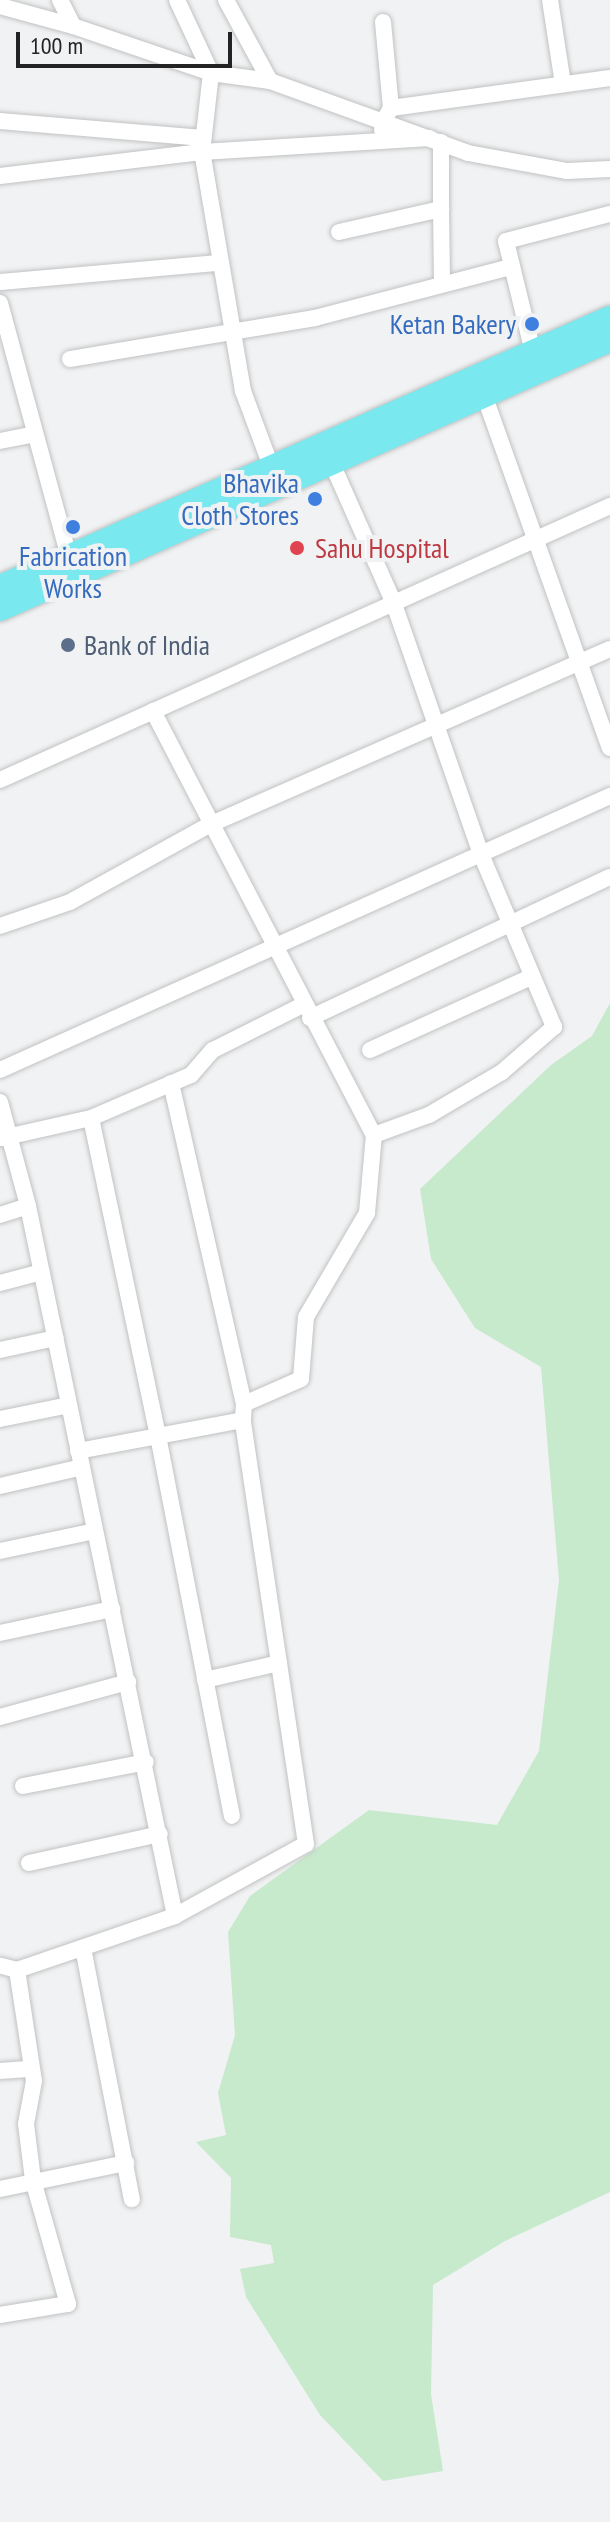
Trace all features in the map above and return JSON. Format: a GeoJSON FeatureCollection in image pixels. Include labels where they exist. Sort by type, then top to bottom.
{"type":"FeatureCollection","features":[{"type":"Feature","properties":{"kind":"main road"},"geometry":{"type":"LineString","coordinates":[[0,609],[273,472],[532,348],[610,318]]}},
{"type":"Feature","properties":{"kind":"main road"},"geometry":{"type":"LineString","coordinates":[[0,587],[273,472],[330,459],[610,340]]}},
{"type":"Feature","properties":{"kind":"street"},"geometry":{"type":"LineString","coordinates":[[60,0],[73,26]]}},
{"type":"Feature","properties":{"kind":"street"},"geometry":{"type":"LineString","coordinates":[[177,0],[211,73],[202,145],[219,263],[243,391],[273,472]]}},
{"type":"Feature","properties":{"kind":"street"},"geometry":{"type":"LineString","coordinates":[[550,0],[563,84]]}},
{"type":"Feature","properties":{"kind":"street"},"geometry":{"type":"LineString","coordinates":[[223,4],[270,81]]}},
{"type":"Feature","properties":{"kind":"street"},"geometry":{"type":"LineString","coordinates":[[0,6],[73,26],[211,73],[270,81],[387,115],[435,140],[551,168],[610,169]]}},
{"type":"Feature","properties":{"kind":"street"},"geometry":{"type":"LineString","coordinates":[[379,141],[387,115],[383,22]]}},
{"type":"Feature","properties":{"kind":"street"},"geometry":{"type":"LineString","coordinates":[[387,115],[610,78]]}},
{"type":"Feature","properties":{"kind":"street"},"geometry":{"type":"LineString","coordinates":[[0,121],[142,135],[202,145],[435,140]]}},
{"type":"Feature","properties":{"kind":"street"},"geometry":{"type":"LineString","coordinates":[[142,135],[165,158]]}},
{"type":"Feature","properties":{"kind":"street"},"geometry":{"type":"LineString","coordinates":[[435,140],[441,209],[442,281]]}},
{"type":"Feature","properties":{"kind":"street"},"geometry":{"type":"LineString","coordinates":[[0,176],[165,158],[202,145]]}},
{"type":"Feature","properties":{"kind":"street"},"geometry":{"type":"LineString","coordinates":[[339,232],[441,209]]}},
{"type":"Feature","properties":{"kind":"street"},"geometry":{"type":"LineString","coordinates":[[532,348],[507,268],[506,241],[610,214]]}},
{"type":"Feature","properties":{"kind":"street"},"geometry":{"type":"LineString","coordinates":[[0,282],[219,263]]}},
{"type":"Feature","properties":{"kind":"street"},"geometry":{"type":"LineString","coordinates":[[70,359],[233,334],[381,303],[442,281],[507,268]]}},
{"type":"Feature","properties":{"kind":"street"},"geometry":{"type":"LineString","coordinates":[[0,303],[32,435],[69,557]]}},
{"type":"Feature","properties":{"kind":"street"},"geometry":{"type":"LineString","coordinates":[[483,392],[539,539],[610,748]]}},
{"type":"Feature","properties":{"kind":"street"},"geometry":{"type":"LineString","coordinates":[[0,441],[32,435]]}},
{"type":"Feature","properties":{"kind":"street"},"geometry":{"type":"LineString","coordinates":[[330,459],[392,599],[481,854],[554,1027],[490,1079],[429,1115],[374,1135]]}},
{"type":"Feature","properties":{"kind":"street"},"geometry":{"type":"LineString","coordinates":[[0,780],[392,599],[539,539],[610,506]]}},
{"type":"Feature","properties":{"kind":"street"},"geometry":{"type":"LineString","coordinates":[[0,926],[70,902],[209,825],[437,729],[610,649]]}},
{"type":"Feature","properties":{"kind":"street"},"geometry":{"type":"LineString","coordinates":[[0,1486],[80,1459],[243,1412],[301,1379],[306,1317],[367,1213],[374,1135],[272,947],[153,711]]}},
{"type":"Feature","properties":{"kind":"street"},"geometry":{"type":"LineString","coordinates":[[0,1070],[610,796]]}},
{"type":"Feature","properties":{"kind":"street"},"geometry":{"type":"LineString","coordinates":[[5,1137],[91,1118],[191,1075],[213,1050],[610,877]]}},
{"type":"Feature","properties":{"kind":"street"},"geometry":{"type":"LineString","coordinates":[[370,1050],[531,977]]}},
{"type":"Feature","properties":{"kind":"street"},"geometry":{"type":"LineString","coordinates":[[0,2315],[68,2304],[33,2180],[26,2124],[31,2069],[5,1966],[83,1948],[175,1916],[306,1844],[243,1412],[171,1083]]}},
{"type":"Feature","properties":{"kind":"street"},"geometry":{"type":"LineString","coordinates":[[0,1102],[5,1137],[28,1206],[146,1762],[175,1916]]}},
{"type":"Feature","properties":{"kind":"street"},"geometry":{"type":"LineString","coordinates":[[91,1118],[158,1436],[232,1816]]}},
{"type":"Feature","properties":{"kind":"street"},"geometry":{"type":"LineString","coordinates":[[0,1215],[28,1206]]}},
{"type":"Feature","properties":{"kind":"street"},"geometry":{"type":"LineString","coordinates":[[0,1283],[42,1272]]}},
{"type":"Feature","properties":{"kind":"street"},"geometry":{"type":"LineString","coordinates":[[0,1350],[56,1338]]}},
{"type":"Feature","properties":{"kind":"street"},"geometry":{"type":"LineString","coordinates":[[0,1419],[69,1405]]}},
{"type":"Feature","properties":{"kind":"street"},"geometry":{"type":"LineString","coordinates":[[0,1551],[95,1531]]}},
{"type":"Feature","properties":{"kind":"street"},"geometry":{"type":"LineString","coordinates":[[0,1633],[112,1609]]}},
{"type":"Feature","properties":{"kind":"street"},"geometry":{"type":"LineString","coordinates":[[205,1680],[279,1663]]}},
{"type":"Feature","properties":{"kind":"street"},"geometry":{"type":"LineString","coordinates":[[0,1717],[128,1682]]}},
{"type":"Feature","properties":{"kind":"street"},"geometry":{"type":"LineString","coordinates":[[23,1786],[146,1762]]}},
{"type":"Feature","properties":{"kind":"street"},"geometry":{"type":"LineString","coordinates":[[29,1863],[160,1834]]}},
{"type":"Feature","properties":{"kind":"street"},"geometry":{"type":"LineString","coordinates":[[83,1948],[132,2199]]}},
{"type":"Feature","properties":{"kind":"street"},"geometry":{"type":"LineString","coordinates":[[0,2071],[31,2069]]}},
{"type":"Feature","properties":{"kind":"street"},"geometry":{"type":"LineString","coordinates":[[0,2189],[126,2163]]}},
{"type":"Feature","properties":{"kind":"green space"},"geometry":{"type":"Polygon","coordinates":[[[610,1003],[610,2192],[505,2241],[433,2285],[431,2394],[443,2471],[383,2481],[320,2415],[246,2297],[240,2269],[274,2263],[271,2245],[230,2237],[231,2178],[196,2142],[226,2135],[218,2093],[235,2035],[228,1932],[250,1896],[369,1810],[497,1825],[539,1751],[559,1580],[541,1367],[475,1328],[431,1259],[420,1189],[551,1065],[592,1036],[610,1003]]]}},
{"type":"Feature","properties":{"kind":"place","name":"Ketan Bakery"},"geometry":{"type":"Point","coordinates":[532,324]}},
{"type":"Feature","properties":{"kind":"place","name":"Bhavika Cloth Stores"},"geometry":{"type":"Point","coordinates":[315,499]}},
{"type":"Feature","properties":{"kind":"place","name":"Fabrication Works"},"geometry":{"type":"Point","coordinates":[73,527]}},
{"type":"Feature","properties":{"kind":"place","name":"Sahu Hospital"},"geometry":{"type":"Point","coordinates":[297,548]}},
{"type":"Feature","properties":{"kind":"place","name":"Bank of India"},"geometry":{"type":"Point","coordinates":[68,645]}}]}
